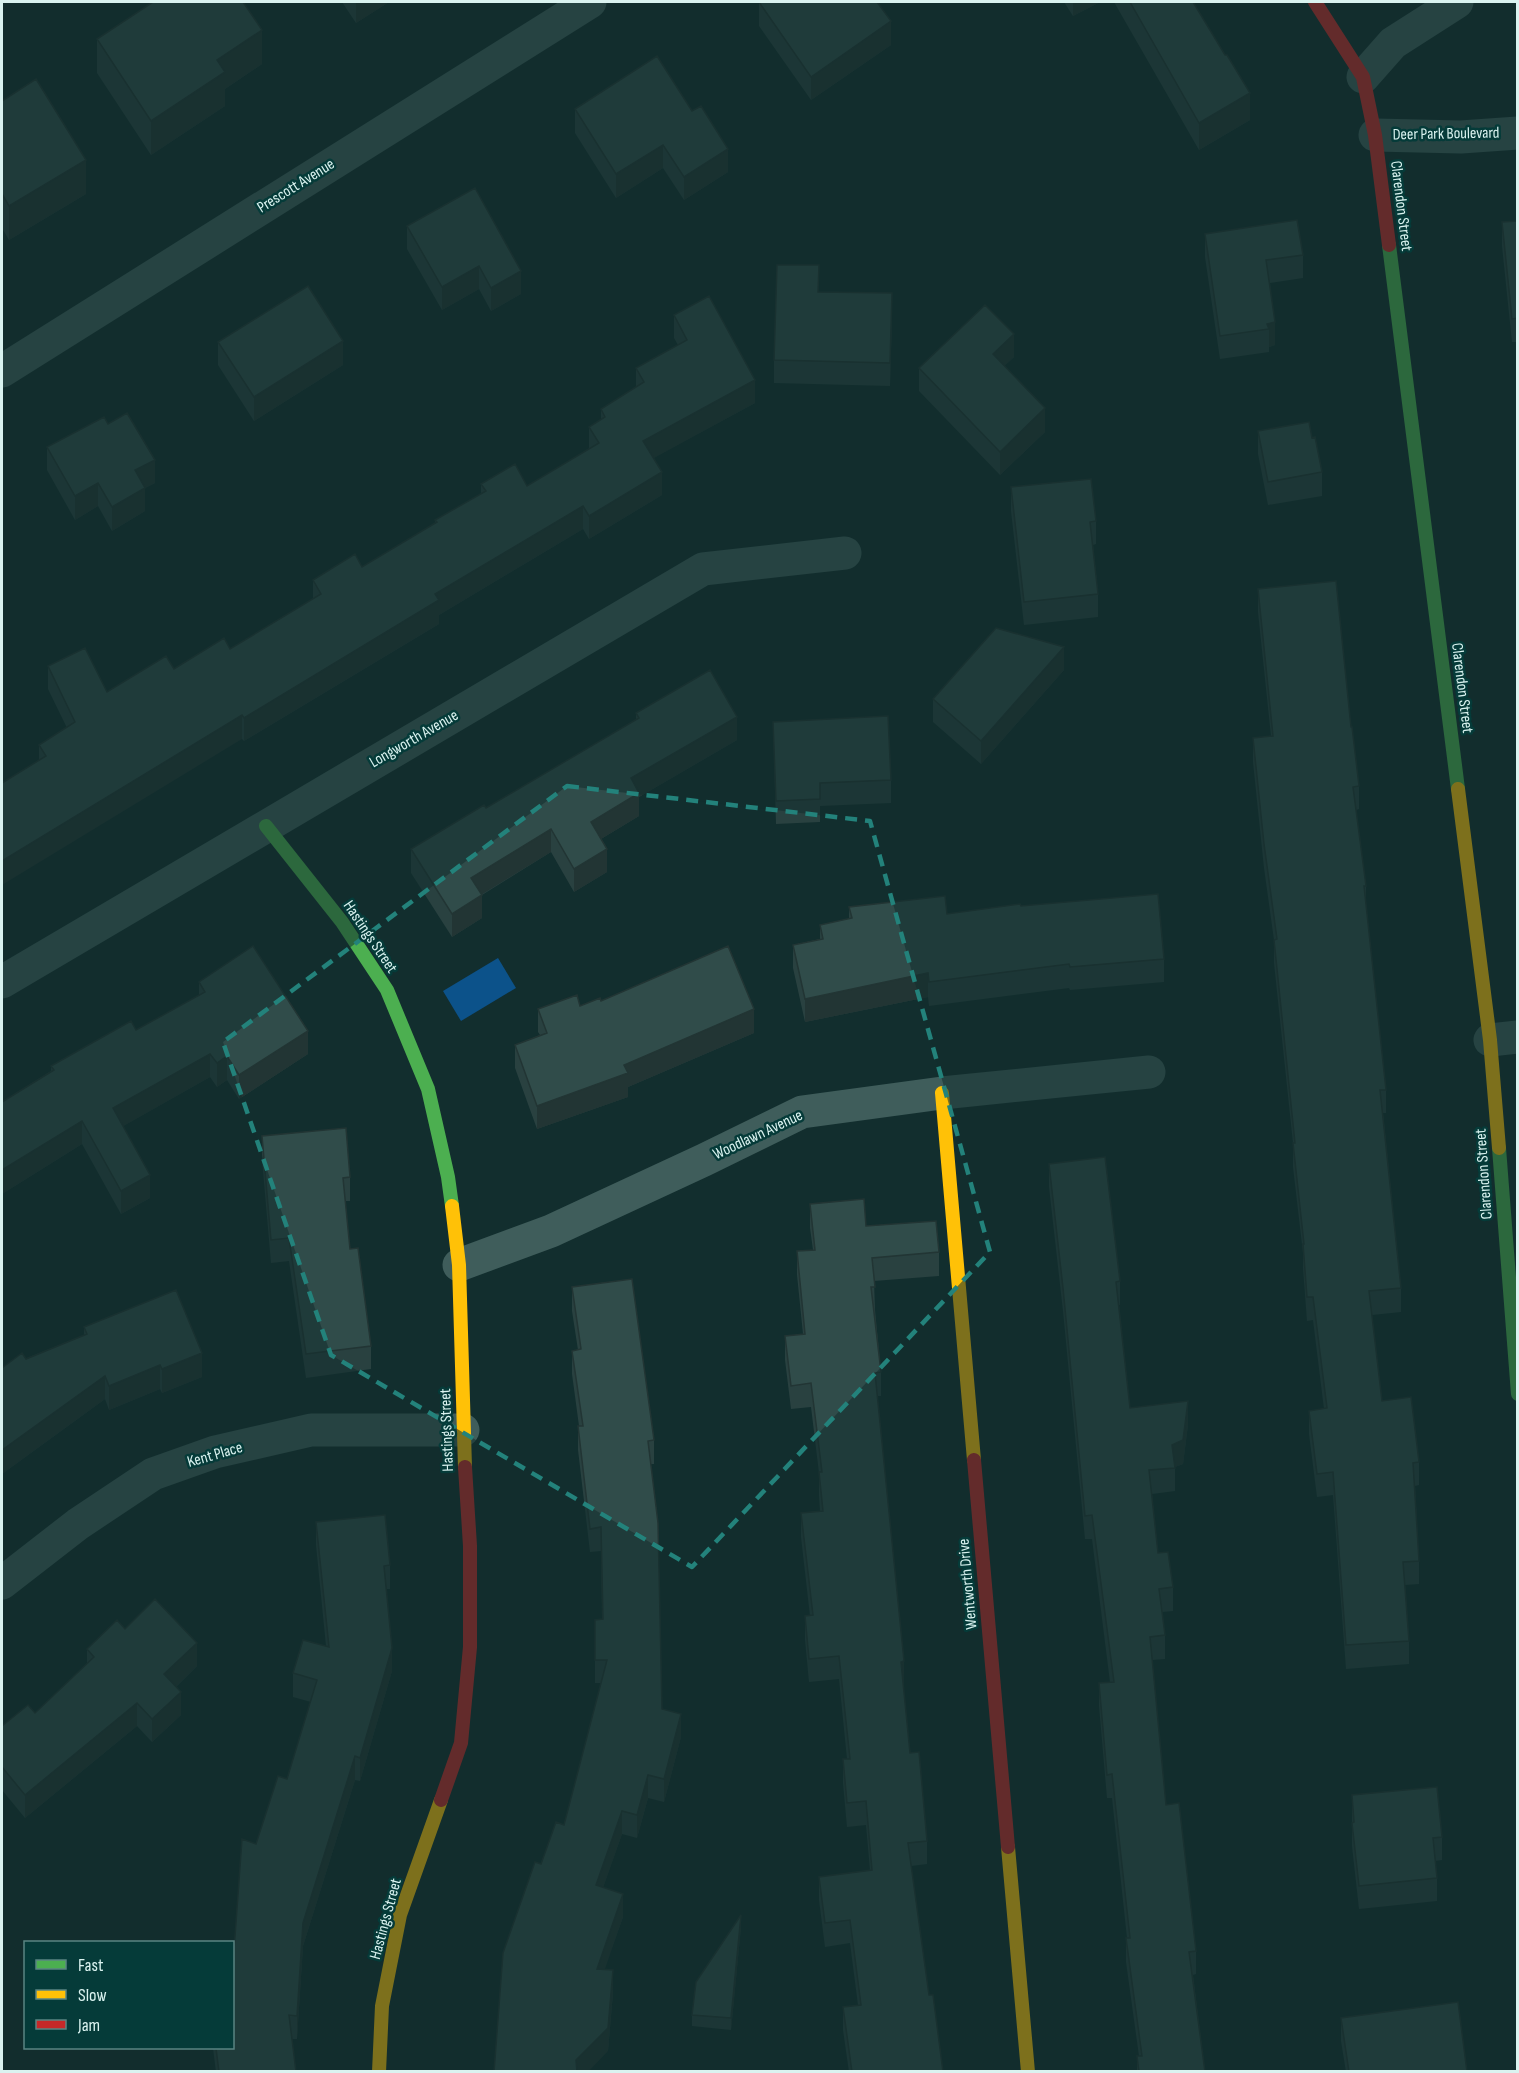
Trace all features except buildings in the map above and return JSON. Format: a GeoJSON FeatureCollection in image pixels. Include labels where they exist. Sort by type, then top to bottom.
{"type":"FeatureCollection","features":[{"type":"Feature","properties":{"kind":"street","name":"Prescott Avenue"},"geometry":{"type":"LineString","coordinates":[[2,371],[590,2]]}},
{"type":"Feature","properties":{"kind":"street","name":"Clarendon Street"},"geometry":{"type":"LineString","coordinates":[[1315,2],[1363,77],[1375,135],[1504,1039],[1518,1394]]}},
{"type":"Feature","properties":{"kind":"street"},"geometry":{"type":"LineString","coordinates":[[1363,77],[1393,43],[1457,2]]}},
{"type":"Feature","properties":{"kind":"street","name":"Deer Park Boulevard"},"geometry":{"type":"LineString","coordinates":[[1375,135],[1461,137],[1518,133]]}},
{"type":"Feature","properties":{"kind":"street","name":"Longworth Avenue"},"geometry":{"type":"LineString","coordinates":[[2,982],[703,569],[845,553]]}},
{"type":"Feature","properties":{"kind":"street","name":"Hastings Street"},"geometry":{"type":"LineString","coordinates":[[266,826],[342,922],[387,990],[428,1089],[448,1177],[459,1265],[463,1430],[470,1546],[470,1647],[461,1743],[400,1914],[382,2006],[379,2072]]}},
{"type":"Feature","properties":{"kind":"street","name":"Woodlawn Avenue"},"geometry":{"type":"LineString","coordinates":[[459,1265],[551,1231],[802,1112],[942,1093],[1149,1072]]}},
{"type":"Feature","properties":{"kind":"street","name":"Wentworth Drive"},"geometry":{"type":"LineString","coordinates":[[942,1093],[1028,2072]]}},
{"type":"Feature","properties":{"kind":"street","name":"Kent Place"},"geometry":{"type":"LineString","coordinates":[[2,1583],[78,1524],[153,1474],[215,1452],[311,1430],[463,1430]]}},
{"type":"Feature","properties":{"kind":"highlighted area"},"geometry":{"type":"Polygon","coordinates":[[[567,786],[870,821],[990,1252],[692,1567],[331,1355],[223,1042],[567,786]]]}},
{"type":"Feature","properties":{"kind":"water"},"geometry":{"type":"Polygon","coordinates":[[[498,958],[516,988],[461,1021],[443,991],[498,958]]]}},
{"type":"Feature","properties":{"kind":"traffic: fast"},"geometry":{"type":"LineString","coordinates":[[1389,245],[1458,789]]}},
{"type":"Feature","properties":{"kind":"traffic: fast"},"geometry":{"type":"LineString","coordinates":[[266,826],[342,922],[387,990],[428,1089],[448,1177],[452,1206]]}},
{"type":"Feature","properties":{"kind":"traffic: fast"},"geometry":{"type":"LineString","coordinates":[[1499,1148],[1518,1394]]}},
{"type":"Feature","properties":{"kind":"traffic: slow"},"geometry":{"type":"LineString","coordinates":[[1458,789],[1490,1040],[1499,1148]]}},
{"type":"Feature","properties":{"kind":"traffic: slow"},"geometry":{"type":"LineString","coordinates":[[942,1093],[974,1460]]}},
{"type":"Feature","properties":{"kind":"traffic: slow"},"geometry":{"type":"LineString","coordinates":[[452,1206],[459,1265],[465,1467]]}},
{"type":"Feature","properties":{"kind":"traffic: slow"},"geometry":{"type":"LineString","coordinates":[[379,2072],[382,2006],[400,1915],[441,1800]]}},
{"type":"Feature","properties":{"kind":"traffic: slow"},"geometry":{"type":"LineString","coordinates":[[1008,1847],[1028,2072]]}},
{"type":"Feature","properties":{"kind":"traffic: jam"},"geometry":{"type":"LineString","coordinates":[[1315,2],[1363,77],[1375,135],[1389,245]]}},
{"type":"Feature","properties":{"kind":"traffic: jam"},"geometry":{"type":"LineString","coordinates":[[974,1460],[1008,1847]]}},
{"type":"Feature","properties":{"kind":"traffic: jam"},"geometry":{"type":"LineString","coordinates":[[441,1800],[461,1743],[470,1647],[470,1546],[465,1467]]}}]}
